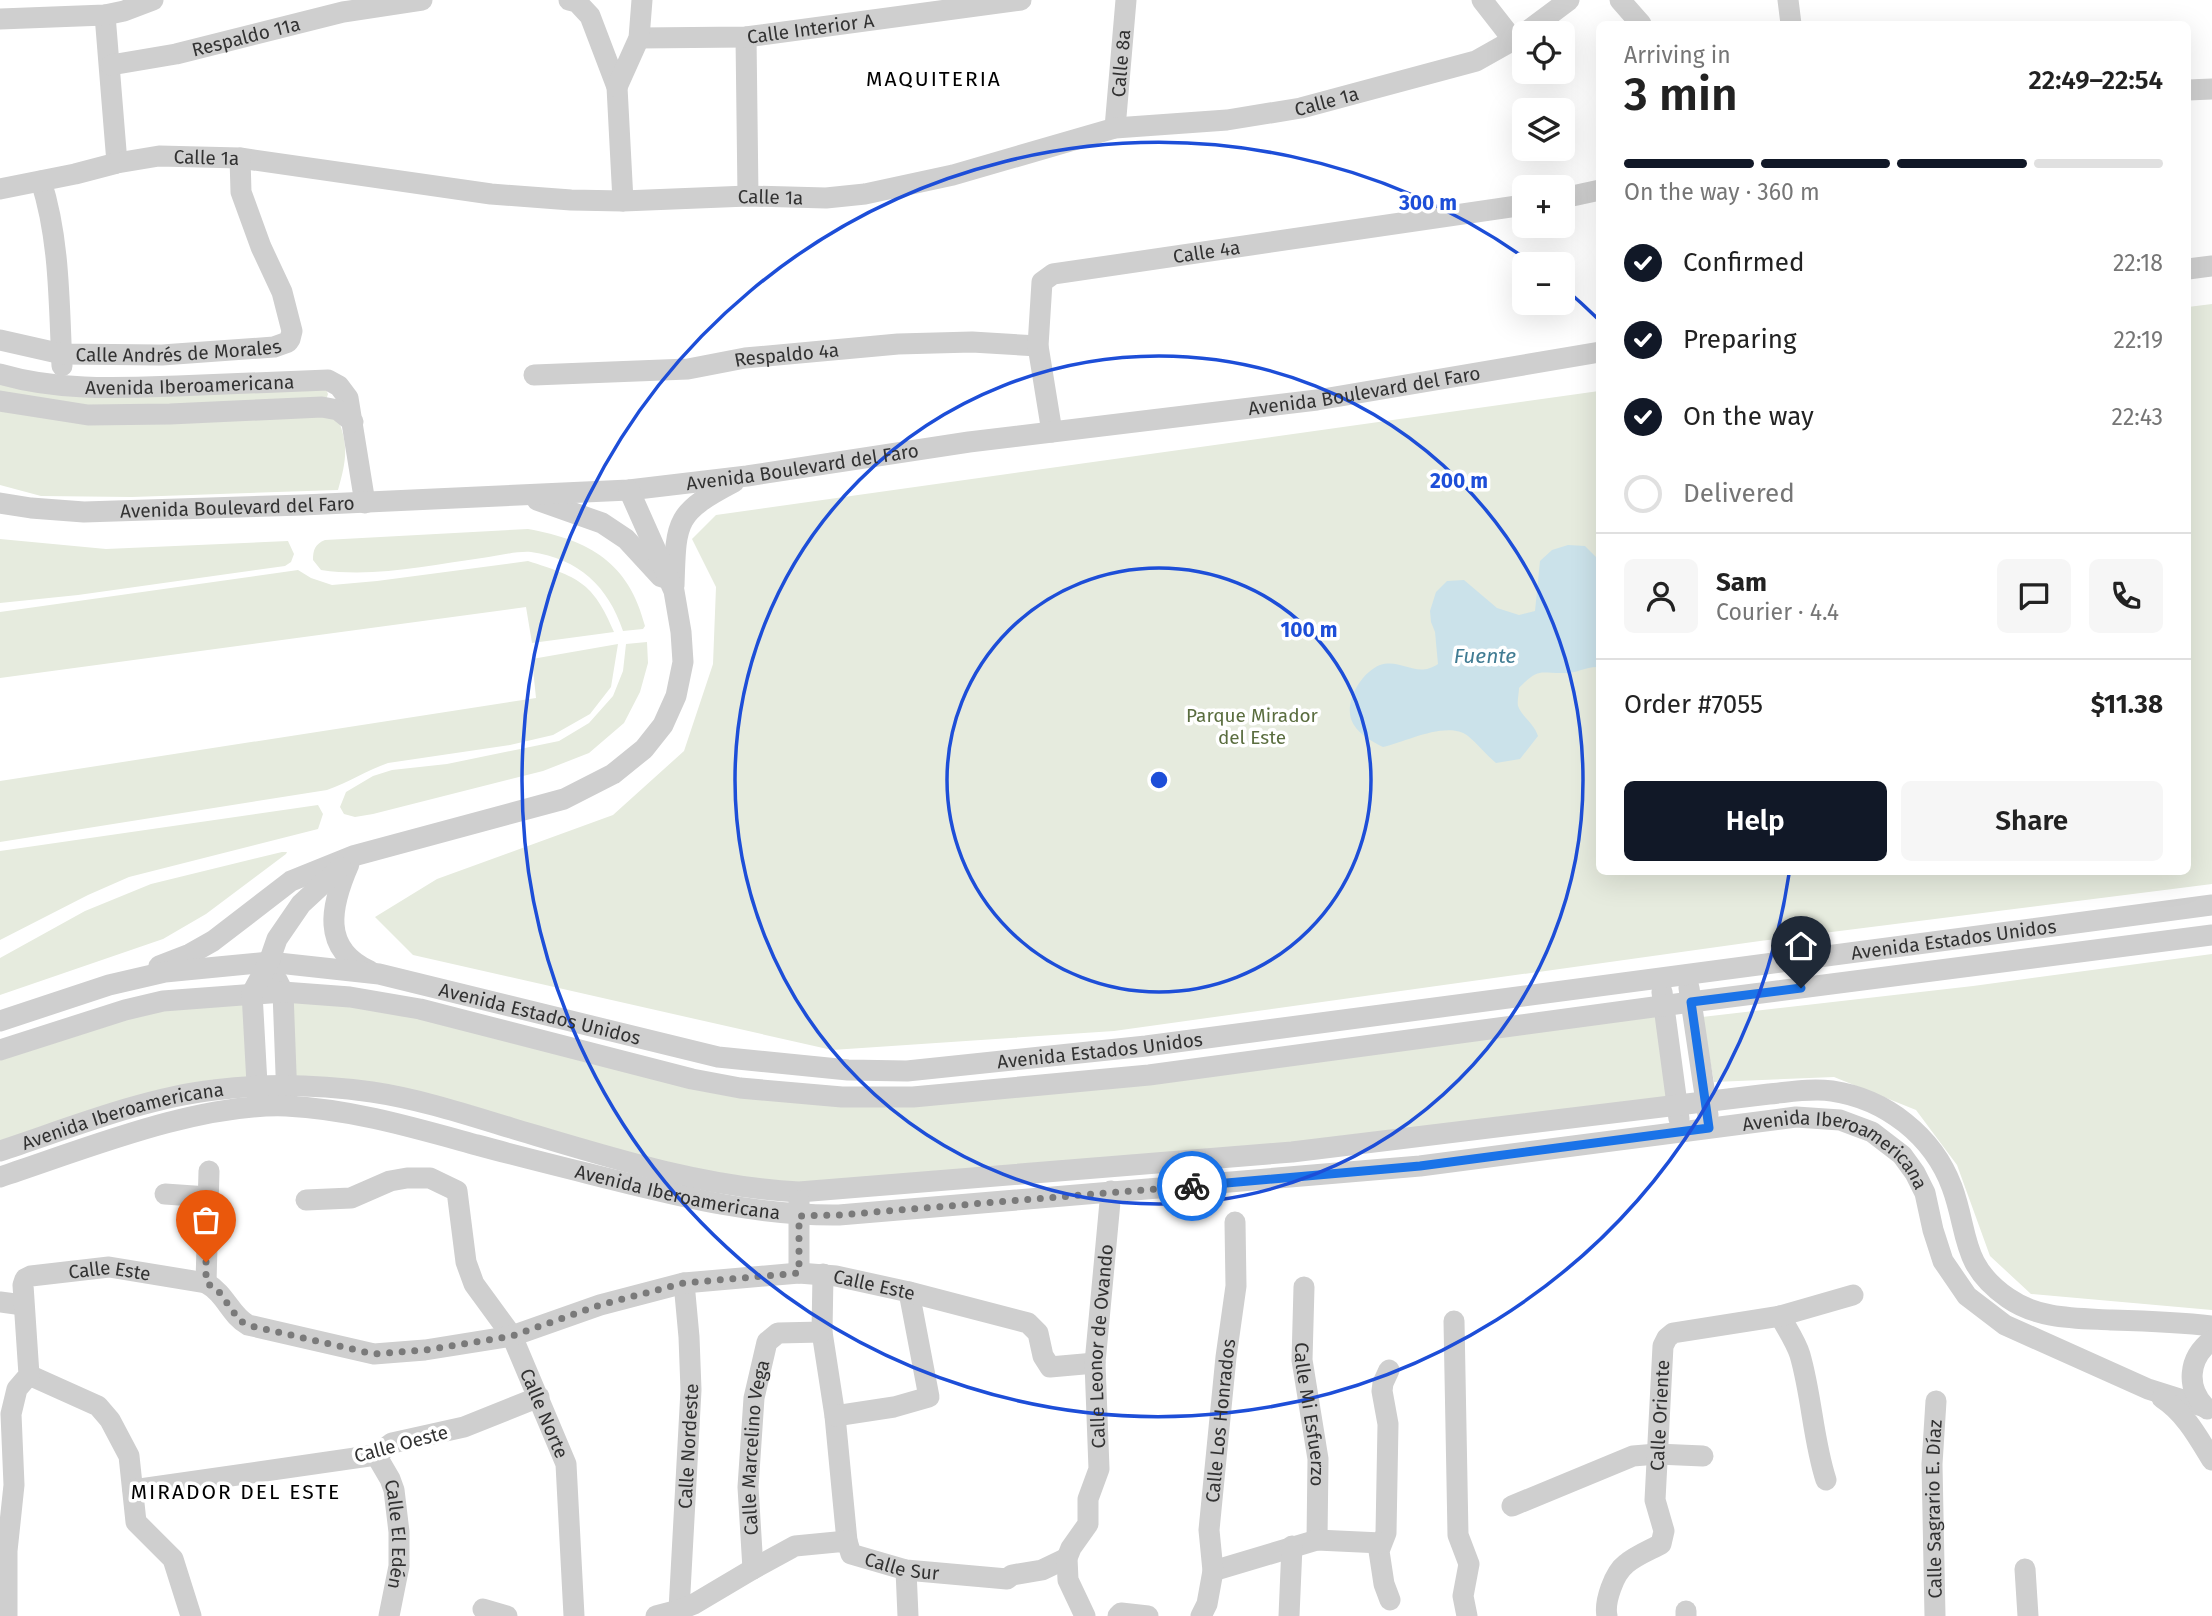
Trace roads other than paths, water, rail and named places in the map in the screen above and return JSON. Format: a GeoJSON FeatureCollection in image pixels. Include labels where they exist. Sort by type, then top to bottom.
{"type":"FeatureCollection","features":[{"type":"Feature","properties":{"kind":"street"},"geometry":{"type":"LineString","coordinates":[[0,19],[105,15],[153,0]]}},
{"type":"Feature","properties":{"kind":"street","name":"Respaldo 11a"},"geometry":{"type":"LineString","coordinates":[[111,65],[176,54],[343,12],[422,0]]}},
{"type":"Feature","properties":{"kind":"street"},"geometry":{"type":"LineString","coordinates":[[569,0],[577,2],[590,16],[617,87],[624,201]]}},
{"type":"Feature","properties":{"kind":"street"},"geometry":{"type":"LineString","coordinates":[[617,87],[639,38],[642,0]]}},
{"type":"Feature","properties":{"kind":"street","name":"Calle Interior A"},"geometry":{"type":"LineString","coordinates":[[639,38],[746,37],[1021,0]]}},
{"type":"Feature","properties":{"kind":"street","name":"Calle 8a"},"geometry":{"type":"LineString","coordinates":[[1115,128],[1126,0]]}},
{"type":"Feature","properties":{"kind":"street"},"geometry":{"type":"LineString","coordinates":[[1482,0],[1512,28]]}},
{"type":"Feature","properties":{"kind":"street","name":"Calle 1a"},"geometry":{"type":"LineString","coordinates":[[1541,21],[1569,0]]}},
{"type":"Feature","properties":{"kind":"street"},"geometry":{"type":"LineString","coordinates":[[1620,0],[1638,21]]}},
{"type":"Feature","properties":{"kind":"street"},"geometry":{"type":"LineString","coordinates":[[1788,0],[1791,21]]}},
{"type":"Feature","properties":{"kind":"street"},"geometry":{"type":"LineString","coordinates":[[105,15],[117,163]]}},
{"type":"Feature","properties":{"kind":"street"},"geometry":{"type":"LineString","coordinates":[[746,37],[748,196]]}},
{"type":"Feature","properties":{"kind":"street","name":"Calle 1a"},"geometry":{"type":"LineString","coordinates":[[0,189],[159,156],[240,158],[491,194],[624,201],[748,196],[826,198],[865,194],[953,175],[1115,128],[1227,120],[1301,108],[1476,61],[1512,41]]}},
{"type":"Feature","properties":{"kind":"street"},"geometry":{"type":"LineString","coordinates":[[2191,90],[2212,89]]}},
{"type":"Feature","properties":{"kind":"street","name":"Calle Andrés de Morales"},"geometry":{"type":"LineString","coordinates":[[0,340],[62,354],[162,355],[274,347],[288,342],[292,331],[282,292],[261,247],[241,192],[240,158]]}},
{"type":"Feature","properties":{"kind":"street"},"geometry":{"type":"LineString","coordinates":[[41,181],[55,241],[64,411]]}},
{"type":"Feature","properties":{"kind":"street"},"geometry":{"type":"LineString","coordinates":[[1575,195],[1596,191]]}},
{"type":"Feature","properties":{"kind":"street","name":"Calle 4a"},"geometry":{"type":"LineString","coordinates":[[1052,432],[1038,346],[1042,282],[1053,274],[1512,207]]}},
{"type":"Feature","properties":{"kind":"street"},"geometry":{"type":"LineString","coordinates":[[2191,269],[2212,266]]}},
{"type":"Feature","properties":{"kind":"street","name":"Respaldo 4a"},"geometry":{"type":"LineString","coordinates":[[534,375],[688,369],[745,358],[898,344],[972,342],[1038,346]]}},
{"type":"Feature","properties":{"kind":"street","name":"Avenida Boulevard del Faro"},"geometry":{"type":"LineString","coordinates":[[0,503],[84,512],[365,503],[629,490],[747,476],[1052,432],[1317,400],[1596,353]]}},
{"type":"Feature","properties":{"kind":"street","name":"Avenida Iberoamericana"},"geometry":{"type":"LineString","coordinates":[[0,374],[63,386],[114,388],[328,380],[339,386],[348,398],[365,503]]}},
{"type":"Feature","properties":{"kind":"street","name":"Avenida Iberoamericana"},"geometry":{"type":"LineString","coordinates":[[0,401],[88,415],[322,407],[338,410],[353,422]]}},
{"type":"Feature","properties":{"kind":"street"},"geometry":{"type":"LineString","coordinates":[[109,985],[190,954],[213,941],[291,881],[353,856],[564,799],[612,774],[644,749],[663,725],[676,696],[683,662],[674,591],[677,535],[684,516],[698,502],[747,476]]}},
{"type":"Feature","properties":{"kind":"street"},"geometry":{"type":"LineString","coordinates":[[629,490],[674,591]]}},
{"type":"Feature","properties":{"kind":"street"},"geometry":{"type":"LineString","coordinates":[[522,495],[602,523],[625,539],[674,591]]}},
{"type":"Feature","properties":{"kind":"street"},"geometry":{"type":"LineString","coordinates":[[257,1097],[252,993],[270,962],[277,939],[302,904],[353,856]]}},
{"type":"Feature","properties":{"kind":"street"},"geometry":{"type":"LineString","coordinates":[[353,856],[337,892],[333,918],[339,946],[363,968],[379,974]]}},
{"type":"Feature","properties":{"kind":"street","name":"Avenida Estados Unidos"},"geometry":{"type":"LineString","coordinates":[[0,1021],[109,985],[165,972],[270,962],[379,974],[718,1056],[848,1070],[907,1071],[1146,1046],[2212,905]]}},
{"type":"Feature","properties":{"kind":"street","name":"Avenida Estados Unidos"},"geometry":{"type":"LineString","coordinates":[[0,1051],[125,1010],[163,1001],[283,992],[350,997],[420,1009],[692,1079],[740,1088],[842,1097],[913,1097],[1149,1075],[2212,935]]}},
{"type":"Feature","properties":{"kind":"street"},"geometry":{"type":"LineString","coordinates":[[270,962],[283,992],[287,1097]]}},
{"type":"Feature","properties":{"kind":"street"},"geometry":{"type":"LineString","coordinates":[[1687,975],[1709,1128]]}},
{"type":"Feature","properties":{"kind":"street"},"geometry":{"type":"LineString","coordinates":[[1660,979],[1681,1132]]}},
{"type":"Feature","properties":{"kind":"street"},"geometry":{"type":"LineString","coordinates":[[1146,1046],[1149,1075]]}},
{"type":"Feature","properties":{"kind":"street","name":"Avenida Iberoamericana"},"geometry":{"type":"LineString","coordinates":[[0,1151],[141,1106],[212,1090],[257,1097],[287,1097],[346,1089],[424,1102],[634,1164],[740,1187],[799,1192],[1292,1152],[1809,1090],[1832,1091],[1871,1102],[1904,1122],[1930,1147],[1952,1187],[1970,1255],[1993,1286],[2009,1299],[2030,1310],[2056,1316],[2212,1326]]}},
{"type":"Feature","properties":{"kind":"street","name":"Avenida Iberoamericana"},"geometry":{"type":"LineString","coordinates":[[0,1177],[257,1097]]}},
{"type":"Feature","properties":{"kind":"street","name":"Avenida Iberoamericana"},"geometry":{"type":"LineString","coordinates":[[287,1097],[399,1123],[688,1199],[799,1216],[839,1215],[1420,1166],[1796,1117],[1840,1120],[1872,1132],[1902,1155],[1915,1173],[1925,1192],[1943,1261],[1967,1296],[2005,1325],[2148,1389],[2208,1410]]}},
{"type":"Feature","properties":{"kind":"street"},"geometry":{"type":"LineString","coordinates":[[206,1283],[209,1171]]}},
{"type":"Feature","properties":{"kind":"street","name":"Calle Norte"},"geometry":{"type":"LineString","coordinates":[[306,1200],[351,1198],[390,1181],[407,1178],[430,1178],[457,1191],[474,1284],[512,1336],[568,1471],[574,1616]]}},
{"type":"Feature","properties":{"kind":"street","name":"Calle Leonor de Ovando"},"geometry":{"type":"LineString","coordinates":[[1066,1558],[1088,1524],[1088,1499],[1099,1469],[1095,1363],[1111,1191]]}},
{"type":"Feature","properties":{"kind":"street"},"geometry":{"type":"LineString","coordinates":[[799,1192],[799,1273]]}},
{"type":"Feature","properties":{"kind":"street"},"geometry":{"type":"LineString","coordinates":[[165,1194],[208,1198]]}},
{"type":"Feature","properties":{"kind":"street","name":"Calle Los Honrados"},"geometry":{"type":"LineString","coordinates":[[1201,1616],[1207,1604],[1213,1571],[1209,1530],[1226,1357],[1236,1286],[1235,1222]]}},
{"type":"Feature","properties":{"kind":"street","name":"Calle Este"},"geometry":{"type":"LineString","coordinates":[[23,1305],[24,1279],[58,1272],[109,1268],[206,1283],[217,1289],[240,1321],[248,1325],[374,1354],[425,1350],[512,1336],[600,1305],[684,1283],[799,1273],[823,1275],[909,1292],[1028,1323],[1038,1333],[1043,1356],[1050,1367],[1095,1363]]}},
{"type":"Feature","properties":{"kind":"street"},"geometry":{"type":"LineString","coordinates":[[823,1275],[822,1332],[835,1416],[847,1541]]}},
{"type":"Feature","properties":{"kind":"street","name":"Calle Nordeste"},"geometry":{"type":"LineString","coordinates":[[679,1610],[691,1390],[684,1283]]}},
{"type":"Feature","properties":{"kind":"street","name":"Calle Mi Esfuerzo"},"geometry":{"type":"LineString","coordinates":[[1304,1287],[1302,1360],[1318,1459],[1317,1540]]}},
{"type":"Feature","properties":{"kind":"street"},"geometry":{"type":"LineString","coordinates":[[835,1416],[894,1407],[929,1397],[909,1292]]}},
{"type":"Feature","properties":{"kind":"street","name":"Calle Oriente"},"geometry":{"type":"LineString","coordinates":[[1607,1616],[1607,1597],[1624,1565],[1661,1544],[1664,1539],[1654,1500],[1663,1346],[1667,1338],[1673,1333],[1780,1316],[1853,1295]]}},
{"type":"Feature","properties":{"kind":"street"},"geometry":{"type":"LineString","coordinates":[[0,1303],[23,1305],[29,1375],[15,1393],[10,1421],[13,1485],[6,1556],[7,1616]]}},
{"type":"Feature","properties":{"kind":"street"},"geometry":{"type":"LineString","coordinates":[[1780,1316],[1800,1353],[1816,1428],[1817,1453],[1826,1480]]}},
{"type":"Feature","properties":{"kind":"street"},"geometry":{"type":"LineString","coordinates":[[1454,1321],[1458,1535],[1469,1564],[1463,1595],[1467,1616]]}},
{"type":"Feature","properties":{"kind":"street","name":"Calle Marcelino Vega"},"geometry":{"type":"LineString","coordinates":[[752,1569],[748,1487],[754,1398],[767,1342],[778,1333],[822,1332]]}},
{"type":"Feature","properties":{"kind":"street"},"geometry":{"type":"LineString","coordinates":[[2208,1410],[2194,1392],[2193,1363],[2201,1348],[2212,1340]]}},
{"type":"Feature","properties":{"kind":"street"},"geometry":{"type":"LineString","coordinates":[[1389,1370],[1383,1383],[1384,1409],[1388,1424],[1387,1533],[1381,1543],[1380,1565],[1390,1600]]}},
{"type":"Feature","properties":{"kind":"street"},"geometry":{"type":"LineString","coordinates":[[29,1375],[97,1406],[112,1423],[129,1456],[136,1522],[173,1559],[191,1616]]}},
{"type":"Feature","properties":{"kind":"street"},"geometry":{"type":"LineString","coordinates":[[2148,1389],[2172,1405],[2192,1426],[2212,1460]]}},
{"type":"Feature","properties":{"kind":"street","name":"Calle Oeste"},"geometry":{"type":"LineString","coordinates":[[133,1490],[376,1455],[392,1443],[464,1427],[539,1397]]}},
{"type":"Feature","properties":{"kind":"street","name":"Calle Sagrario E. Díaz"},"geometry":{"type":"LineString","coordinates":[[1935,1616],[1932,1464],[1936,1401]]}},
{"type":"Feature","properties":{"kind":"street","name":"Calle El Edén"},"geometry":{"type":"LineString","coordinates":[[376,1455],[394,1490],[399,1532],[399,1566],[389,1616]]}},
{"type":"Feature","properties":{"kind":"street"},"geometry":{"type":"LineString","coordinates":[[1512,1506],[1633,1456],[1703,1456]]}},
{"type":"Feature","properties":{"kind":"street"},"geometry":{"type":"LineString","coordinates":[[1213,1571],[1317,1540],[1381,1543]]}},
{"type":"Feature","properties":{"kind":"street","name":"Calle Sur"},"geometry":{"type":"LineString","coordinates":[[656,1616],[679,1610],[710,1595],[798,1545],[847,1541],[850,1554],[906,1570],[985,1578],[1007,1579],[1013,1575],[1042,1570],[1066,1558]]}},
{"type":"Feature","properties":{"kind":"street"},"geometry":{"type":"LineString","coordinates":[[1289,1616],[1292,1546]]}},
{"type":"Feature","properties":{"kind":"street"},"geometry":{"type":"LineString","coordinates":[[1066,1558],[1068,1580],[1085,1616]]}},
{"type":"Feature","properties":{"kind":"street"},"geometry":{"type":"LineString","coordinates":[[2025,1569],[2028,1616]]}},
{"type":"Feature","properties":{"kind":"street"},"geometry":{"type":"LineString","coordinates":[[906,1570],[908,1616]]}},
{"type":"Feature","properties":{"kind":"street"},"geometry":{"type":"LineString","coordinates":[[483,1609],[507,1616]]}},
{"type":"Feature","properties":{"kind":"street"},"geometry":{"type":"LineString","coordinates":[[1118,1616],[1121,1613],[1148,1616]]}},
{"type":"Feature","properties":{"kind":"water","name":"Fuente"},"geometry":{"type":"Polygon","coordinates":[[[1568,545],[1585,546],[1596,557],[1596,667],[1570,673],[1536,674],[1519,688],[1518,706],[1538,736],[1520,759],[1496,763],[1468,736],[1449,730],[1383,747],[1356,728],[1351,719],[1350,704],[1361,680],[1373,669],[1380,665],[1395,664],[1423,670],[1438,664],[1430,611],[1436,592],[1447,581],[1464,580],[1497,608],[1519,615],[1535,611],[1540,561],[1552,550],[1568,545]]]}},
{"type":"Feature","properties":{"kind":"district","name":"MAQUITERIA"},"geometry":{"type":"Point","coordinates":[934,79]}},
{"type":"Feature","properties":{"kind":"district","name":"MIRADOR DEL ESTE"},"geometry":{"type":"Point","coordinates":[236,1492]}},
{"type":"Feature","properties":{"kind":"park label","name":"Parque Mirador del Este"},"geometry":{"type":"Point","coordinates":[1252,726]}}]}
